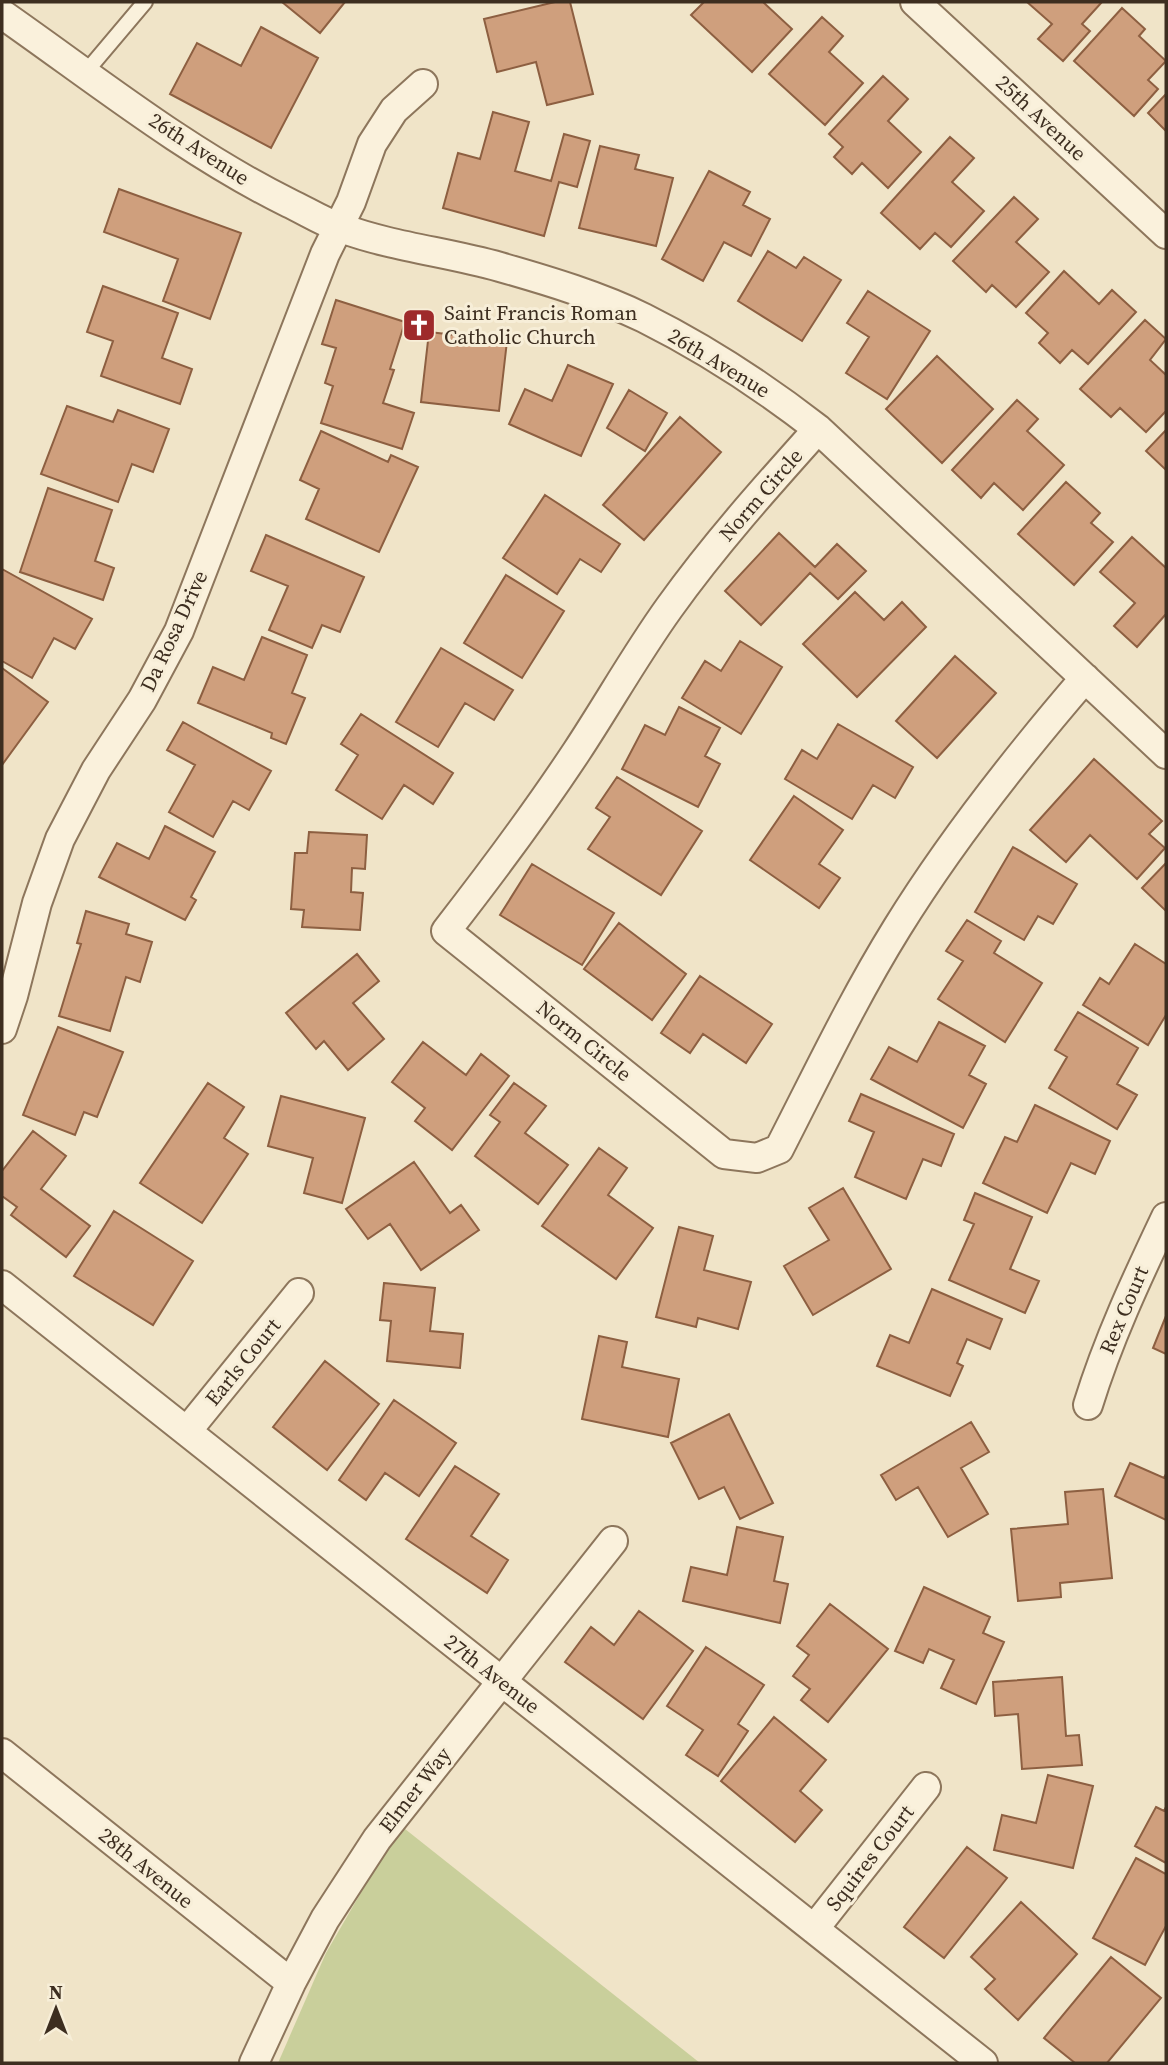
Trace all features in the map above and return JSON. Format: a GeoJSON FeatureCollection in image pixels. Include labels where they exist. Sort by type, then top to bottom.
{"type":"FeatureCollection","features":[{"type":"Feature","properties":{"kind":"street","name":"25th Avenue"},"geometry":{"type":"LineString","coordinates":[[915,2],[1166,234]]}},
{"type":"Feature","properties":{"kind":"street","name":"26th Avenue"},"geometry":{"type":"LineString","coordinates":[[2,14],[186,143],[257,187],[339,228],[392,245],[496,266],[577,291],[643,318],[718,358],[788,405],[818,429],[1166,754]]}},
{"type":"Feature","properties":{"kind":"street","name":"Da Rosa Drive"},"geometry":{"type":"LineString","coordinates":[[2,1029],[37,903],[60,839],[96,770],[142,700],[179,631],[325,254],[351,202],[372,144],[394,110],[423,84]]}},
{"type":"Feature","properties":{"kind":"street","name":"Norm Circle"},"geometry":{"type":"LineString","coordinates":[[818,429],[737,520],[669,607],[578,750],[505,855],[446,931],[724,1154],[757,1158],[779,1149],[843,1025],[897,929],[957,837],[1024,749],[1085,678]]}},
{"type":"Feature","properties":{"kind":"street","name":"Rex Court"},"geometry":{"type":"LineString","coordinates":[[1088,1405],[1133,1285],[1166,1217]]}},
{"type":"Feature","properties":{"kind":"street","name":"27th Avenue"},"geometry":{"type":"LineString","coordinates":[[2,1284],[983,2063]]}},
{"type":"Feature","properties":{"kind":"street","name":"Earls Court"},"geometry":{"type":"LineString","coordinates":[[187,1431],[299,1293]]}},
{"type":"Feature","properties":{"kind":"street","name":"Elmer Way"},"geometry":{"type":"LineString","coordinates":[[254,2063],[290,1983],[325,1919],[377,1839],[612,1541]]}},
{"type":"Feature","properties":{"kind":"street","name":"28th Avenue"},"geometry":{"type":"LineString","coordinates":[[2,1753],[290,1983]]}},
{"type":"Feature","properties":{"kind":"street","name":"Squires Court"},"geometry":{"type":"LineString","coordinates":[[814,1929],[926,1787]]}},
{"type":"Feature","properties":{"kind":"lane"},"geometry":{"type":"LineString","coordinates":[[85,73],[145,2]]}},
{"type":"Feature","properties":{"kind":"green space"},"geometry":{"type":"Polygon","coordinates":[[[400,1825],[700,2063],[278,2063],[326,1953],[400,1825]]]}},
{"type":"Feature","properties":{"kind":"building"},"geometry":{"type":"Polygon","coordinates":[[[282,2],[345,2],[320,33],[282,2]]]}},
{"type":"Feature","properties":{"kind":"building"},"geometry":{"type":"Polygon","coordinates":[[[555,2],[570,2],[593,94],[547,105],[536,62],[497,72],[484,19],[555,2]]]}},
{"type":"Feature","properties":{"kind":"building"},"geometry":{"type":"Polygon","coordinates":[[[704,2],[763,2],[792,29],[752,72],[691,15],[704,2]]]}},
{"type":"Feature","properties":{"kind":"building"},"geometry":{"type":"Polygon","coordinates":[[[1027,2],[1102,2],[1082,24],[1090,31],[1063,61],[1038,39],[1052,24],[1027,2]]]}},
{"type":"Feature","properties":{"kind":"building"},"geometry":{"type":"Polygon","coordinates":[[[1122,8],[1145,29],[1139,36],[1166,61],[1148,80],[1158,89],[1134,116],[1074,61],[1122,8]]]}},
{"type":"Feature","properties":{"kind":"building"},"geometry":{"type":"Polygon","coordinates":[[[822,17],[843,36],[829,52],[863,83],[825,125],[769,74],[822,17]]]}},
{"type":"Feature","properties":{"kind":"building"},"geometry":{"type":"Polygon","coordinates":[[[261,27],[318,58],[271,148],[170,94],[197,43],[241,66],[261,27]]]}},
{"type":"Feature","properties":{"kind":"building"},"geometry":{"type":"Polygon","coordinates":[[[883,76],[908,99],[888,121],[921,152],[888,188],[862,163],[852,174],[834,157],[843,147],[829,134],[883,76]]]}},
{"type":"Feature","properties":{"kind":"building"},"geometry":{"type":"Polygon","coordinates":[[[1166,94],[1166,131],[1148,113],[1166,94]]]}},
{"type":"Feature","properties":{"kind":"building"},"geometry":{"type":"Polygon","coordinates":[[[493,112],[529,122],[515,171],[551,181],[564,134],[590,141],[577,187],[559,182],[544,236],[443,208],[458,153],[480,159],[493,112]]]}},
{"type":"Feature","properties":{"kind":"building"},"geometry":{"type":"Polygon","coordinates":[[[950,137],[974,158],[952,182],[984,211],[951,247],[935,233],[920,249],[881,213],[950,137]]]}},
{"type":"Feature","properties":{"kind":"building"},"geometry":{"type":"Polygon","coordinates":[[[600,146],[639,155],[635,169],[673,178],[656,246],[579,228],[600,146]]]}},
{"type":"Feature","properties":{"kind":"building"},"geometry":{"type":"Polygon","coordinates":[[[709,171],[750,192],[743,205],[770,219],[751,256],[724,242],[703,281],[662,259],[709,171]]]}},
{"type":"Feature","properties":{"kind":"building"},"geometry":{"type":"Polygon","coordinates":[[[119,189],[241,233],[210,319],[163,301],[178,259],[104,232],[119,189]]]}},
{"type":"Feature","properties":{"kind":"building"},"geometry":{"type":"Polygon","coordinates":[[[1014,197],[1038,219],[1016,242],[1049,272],[1016,307],[992,285],[986,292],[953,261],[1014,197]]]}},
{"type":"Feature","properties":{"kind":"building"},"geometry":{"type":"Polygon","coordinates":[[[768,251],[796,268],[804,257],[841,280],[802,341],[738,301],[768,251]]]}},
{"type":"Feature","properties":{"kind":"building"},"geometry":{"type":"Polygon","coordinates":[[[1064,271],[1099,304],[1112,290],[1136,312],[1088,364],[1072,350],[1060,363],[1039,343],[1048,333],[1026,313],[1064,271]]]}},
{"type":"Feature","properties":{"kind":"building"},"geometry":{"type":"Polygon","coordinates":[[[103,286],[178,313],[162,358],[192,369],[180,404],[101,376],[113,341],[87,332],[103,286]]]}},
{"type":"Feature","properties":{"kind":"building"},"geometry":{"type":"Polygon","coordinates":[[[868,291],[930,331],[887,399],[846,373],[869,337],[847,323],[868,291]]]}},
{"type":"Feature","properties":{"kind":"building"},"geometry":{"type":"Polygon","coordinates":[[[336,300],[405,322],[390,369],[394,370],[383,403],[414,413],[402,449],[321,423],[333,386],[325,383],[336,348],[322,344],[336,300]]]}},
{"type":"Feature","properties":{"kind":"building"},"geometry":{"type":"Polygon","coordinates":[[[1145,320],[1166,339],[1150,360],[1166,375],[1166,411],[1146,432],[1120,408],[1111,417],[1080,389],[1145,320]]]}},
{"type":"Feature","properties":{"kind":"building"},"geometry":{"type":"Polygon","coordinates":[[[429,332],[507,341],[499,411],[421,402],[429,332]]]}},
{"type":"Feature","properties":{"kind":"building"},"geometry":{"type":"Polygon","coordinates":[[[937,356],[993,409],[942,463],[886,409],[937,356]]]}},
{"type":"Feature","properties":{"kind":"building"},"geometry":{"type":"Polygon","coordinates":[[[568,365],[613,384],[581,456],[509,424],[525,389],[552,401],[568,365]]]}},
{"type":"Feature","properties":{"kind":"building"},"geometry":{"type":"Polygon","coordinates":[[[629,390],[667,413],[645,451],[607,428],[629,390]]]}},
{"type":"Feature","properties":{"kind":"building"},"geometry":{"type":"Polygon","coordinates":[[[1017,400],[1038,419],[1027,431],[1064,465],[1023,510],[994,483],[981,498],[952,470],[1017,400]]]}},
{"type":"Feature","properties":{"kind":"building"},"geometry":{"type":"Polygon","coordinates":[[[67,406],[113,422],[118,410],[169,429],[153,472],[132,464],[118,502],[41,474],[67,406]]]}},
{"type":"Feature","properties":{"kind":"building"},"geometry":{"type":"Polygon","coordinates":[[[680,417],[721,452],[644,540],[603,505],[680,417]]]}},
{"type":"Feature","properties":{"kind":"building"},"geometry":{"type":"Polygon","coordinates":[[[1166,430],[1166,470],[1146,451],[1166,430]]]}},
{"type":"Feature","properties":{"kind":"building"},"geometry":{"type":"Polygon","coordinates":[[[321,431],[388,462],[391,455],[418,467],[379,552],[306,519],[319,489],[300,480],[321,431]]]}},
{"type":"Feature","properties":{"kind":"building"},"geometry":{"type":"Polygon","coordinates":[[[1066,482],[1100,513],[1091,523],[1113,542],[1074,585],[1018,534],[1066,482]]]}},
{"type":"Feature","properties":{"kind":"building"},"geometry":{"type":"Polygon","coordinates":[[[48,488],[112,510],[95,561],[114,568],[103,600],[20,572],[48,488]]]}},
{"type":"Feature","properties":{"kind":"building"},"geometry":{"type":"Polygon","coordinates":[[[545,495],[620,544],[601,572],[580,559],[557,594],[503,558],[545,495]]]}},
{"type":"Feature","properties":{"kind":"building"},"geometry":{"type":"Polygon","coordinates":[[[779,533],[815,567],[837,544],[866,571],[838,599],[810,573],[761,625],[725,591],[779,533]]]}},
{"type":"Feature","properties":{"kind":"building"},"geometry":{"type":"Polygon","coordinates":[[[266,535],[364,577],[340,632],[322,625],[312,648],[269,630],[288,586],[251,571],[266,535]]]}},
{"type":"Feature","properties":{"kind":"building"},"geometry":{"type":"Polygon","coordinates":[[[1132,537],[1166,568],[1166,614],[1137,647],[1114,626],[1135,603],[1100,572],[1132,537]]]}},
{"type":"Feature","properties":{"kind":"building"},"geometry":{"type":"Polygon","coordinates":[[[2,569],[92,619],[75,649],[54,638],[32,678],[2,661],[2,569]]]}},
{"type":"Feature","properties":{"kind":"building"},"geometry":{"type":"Polygon","coordinates":[[[506,575],[564,611],[522,678],[464,643],[506,575]]]}},
{"type":"Feature","properties":{"kind":"building"},"geometry":{"type":"Polygon","coordinates":[[[855,592],[884,620],[902,602],[926,627],[857,697],[803,644],[855,592]]]}},
{"type":"Feature","properties":{"kind":"building"},"geometry":{"type":"Polygon","coordinates":[[[262,637],[307,655],[292,693],[305,698],[286,744],[271,738],[272,733],[198,703],[213,667],[244,680],[262,637]]]}},
{"type":"Feature","properties":{"kind":"building"},"geometry":{"type":"Polygon","coordinates":[[[740,641],[782,667],[741,734],[682,698],[705,661],[721,671],[740,641]]]}},
{"type":"Feature","properties":{"kind":"building"},"geometry":{"type":"Polygon","coordinates":[[[441,648],[513,690],[494,720],[465,703],[438,747],[396,722],[441,648]]]}},
{"type":"Feature","properties":{"kind":"building"},"geometry":{"type":"Polygon","coordinates":[[[955,656],[996,693],[937,758],[896,721],[955,656]]]}},
{"type":"Feature","properties":{"kind":"building"},"geometry":{"type":"Polygon","coordinates":[[[2,668],[48,702],[2,765],[2,668]]]}},
{"type":"Feature","properties":{"kind":"building"},"geometry":{"type":"Polygon","coordinates":[[[679,707],[720,728],[705,756],[720,764],[698,807],[622,769],[645,725],[665,735],[679,707]]]}},
{"type":"Feature","properties":{"kind":"building"},"geometry":{"type":"Polygon","coordinates":[[[361,714],[453,773],[433,804],[404,785],[382,819],[336,790],[358,755],[341,744],[361,714]]]}},
{"type":"Feature","properties":{"kind":"building"},"geometry":{"type":"Polygon","coordinates":[[[183,722],[271,771],[249,810],[233,801],[213,837],[169,812],[195,765],[167,750],[183,722]]]}},
{"type":"Feature","properties":{"kind":"building"},"geometry":{"type":"Polygon","coordinates":[[[838,724],[913,767],[895,798],[873,785],[852,819],[785,779],[802,750],[817,759],[838,724]]]}},
{"type":"Feature","properties":{"kind":"building"},"geometry":{"type":"Polygon","coordinates":[[[1094,759],[1162,821],[1149,834],[1165,848],[1137,879],[1090,835],[1066,862],[1030,830],[1094,759]]]}},
{"type":"Feature","properties":{"kind":"building"},"geometry":{"type":"Polygon","coordinates":[[[617,777],[702,831],[661,895],[588,849],[610,817],[596,808],[617,777]]]}},
{"type":"Feature","properties":{"kind":"building"},"geometry":{"type":"Polygon","coordinates":[[[794,796],[843,830],[819,864],[840,878],[819,908],[750,860],[794,796]]]}},
{"type":"Feature","properties":{"kind":"building"},"geometry":{"type":"Polygon","coordinates":[[[165,826],[215,852],[191,897],[196,900],[185,920],[99,877],[117,843],[149,859],[165,826]]]}},
{"type":"Feature","properties":{"kind":"building"},"geometry":{"type":"Polygon","coordinates":[[[309,832],[367,835],[365,869],[352,868],[351,892],[363,893],[360,930],[302,927],[304,910],[291,909],[295,853],[307,853],[309,832]]]}},
{"type":"Feature","properties":{"kind":"building"},"geometry":{"type":"Polygon","coordinates":[[[1013,847],[1077,884],[1053,924],[1038,916],[1024,940],[975,912],[1013,847]]]}},
{"type":"Feature","properties":{"kind":"building"},"geometry":{"type":"Polygon","coordinates":[[[1166,863],[1166,911],[1142,888],[1166,863]]]}},
{"type":"Feature","properties":{"kind":"building"},"geometry":{"type":"Polygon","coordinates":[[[532,864],[614,913],[582,965],[500,915],[532,864]]]}},
{"type":"Feature","properties":{"kind":"building"},"geometry":{"type":"Polygon","coordinates":[[[86,911],[129,924],[126,934],[152,942],[140,982],[126,977],[110,1031],[59,1016],[81,944],[77,943],[86,911]]]}},
{"type":"Feature","properties":{"kind":"building"},"geometry":{"type":"Polygon","coordinates":[[[967,920],[1001,941],[994,953],[1042,983],[1005,1042],[938,999],[963,961],[946,951],[967,920]]]}},
{"type":"Feature","properties":{"kind":"building"},"geometry":{"type":"Polygon","coordinates":[[[619,923],[686,974],[652,1020],[584,969],[619,923]]]}},
{"type":"Feature","properties":{"kind":"building"},"geometry":{"type":"Polygon","coordinates":[[[1135,944],[1166,964],[1166,1015],[1148,1045],[1083,1005],[1100,978],[1109,984],[1135,944]]]}},
{"type":"Feature","properties":{"kind":"building"},"geometry":{"type":"Polygon","coordinates":[[[357,954],[379,981],[353,1003],[384,1039],[348,1070],[324,1041],[316,1049],[286,1013],[357,954]]]}},
{"type":"Feature","properties":{"kind":"building"},"geometry":{"type":"Polygon","coordinates":[[[700,976],[772,1024],[746,1063],[703,1034],[690,1053],[661,1033],[700,976]]]}},
{"type":"Feature","properties":{"kind":"building"},"geometry":{"type":"Polygon","coordinates":[[[1078,1012],[1138,1048],[1117,1084],[1137,1095],[1117,1129],[1049,1088],[1067,1057],[1055,1050],[1078,1012]]]}},
{"type":"Feature","properties":{"kind":"building"},"geometry":{"type":"Polygon","coordinates":[[[939,1022],[985,1046],[969,1075],[986,1084],[963,1128],[871,1079],[889,1047],[917,1062],[939,1022]]]}},
{"type":"Feature","properties":{"kind":"building"},"geometry":{"type":"Polygon","coordinates":[[[58,1027],[123,1052],[97,1117],[84,1112],[75,1135],[23,1115],[58,1027]]]}},
{"type":"Feature","properties":{"kind":"building"},"geometry":{"type":"Polygon","coordinates":[[[423,1042],[466,1075],[481,1054],[509,1076],[452,1150],[415,1121],[425,1108],[392,1082],[423,1042]]]}},
{"type":"Feature","properties":{"kind":"building"},"geometry":{"type":"Polygon","coordinates":[[[208,1083],[244,1107],[224,1138],[248,1154],[202,1223],[140,1183],[208,1083]]]}},
{"type":"Feature","properties":{"kind":"building"},"geometry":{"type":"Polygon","coordinates":[[[514,1083],[546,1106],[525,1133],[568,1165],[538,1204],[475,1156],[500,1122],[490,1115],[514,1083]]]}},
{"type":"Feature","properties":{"kind":"building"},"geometry":{"type":"Polygon","coordinates":[[[861,1094],[954,1134],[941,1166],[923,1159],[906,1199],[855,1177],[874,1132],[849,1121],[861,1094]]]}},
{"type":"Feature","properties":{"kind":"building"},"geometry":{"type":"Polygon","coordinates":[[[281,1096],[365,1118],[342,1203],[304,1193],[313,1158],[268,1146],[281,1096]]]}},
{"type":"Feature","properties":{"kind":"building"},"geometry":{"type":"Polygon","coordinates":[[[1035,1105],[1110,1141],[1095,1174],[1071,1163],[1047,1213],[983,1183],[1005,1137],[1017,1142],[1035,1105]]]}},
{"type":"Feature","properties":{"kind":"building"},"geometry":{"type":"Polygon","coordinates":[[[33,1131],[66,1156],[41,1189],[90,1226],[66,1257],[11,1215],[17,1207],[2,1196],[2,1171],[33,1131]]]}},
{"type":"Feature","properties":{"kind":"building"},"geometry":{"type":"Polygon","coordinates":[[[599,1148],[627,1168],[608,1195],[653,1228],[616,1279],[542,1226],[599,1148]]]}},
{"type":"Feature","properties":{"kind":"building"},"geometry":{"type":"Polygon","coordinates":[[[414,1162],[450,1213],[461,1205],[479,1230],[421,1270],[390,1224],[368,1239],[346,1209],[414,1162]]]}},
{"type":"Feature","properties":{"kind":"building"},"geometry":{"type":"Polygon","coordinates":[[[843,1188],[891,1269],[813,1315],[784,1266],[829,1240],[809,1208],[843,1188]]]}},
{"type":"Feature","properties":{"kind":"building"},"geometry":{"type":"Polygon","coordinates":[[[975,1193],[1032,1217],[1010,1269],[1039,1281],[1025,1313],[949,1280],[974,1224],[964,1220],[975,1193]]]}},
{"type":"Feature","properties":{"kind":"building"},"geometry":{"type":"Polygon","coordinates":[[[114,1211],[193,1261],[153,1325],[74,1276],[114,1211]]]}},
{"type":"Feature","properties":{"kind":"building"},"geometry":{"type":"Polygon","coordinates":[[[679,1227],[713,1236],[704,1270],[751,1282],[738,1329],[698,1318],[696,1327],[656,1317],[679,1227]]]}},
{"type":"Feature","properties":{"kind":"building"},"geometry":{"type":"Polygon","coordinates":[[[384,1283],[435,1288],[430,1331],[463,1334],[460,1368],[387,1361],[391,1321],[380,1320],[384,1283]]]}},
{"type":"Feature","properties":{"kind":"building"},"geometry":{"type":"Polygon","coordinates":[[[932,1289],[1002,1319],[990,1349],[967,1339],[957,1363],[963,1366],[950,1396],[877,1366],[890,1335],[909,1343],[932,1289]]]}},
{"type":"Feature","properties":{"kind":"building"},"geometry":{"type":"Polygon","coordinates":[[[1166,1316],[1166,1354],[1153,1348],[1166,1316]]]}},
{"type":"Feature","properties":{"kind":"building"},"geometry":{"type":"Polygon","coordinates":[[[599,1336],[627,1342],[622,1367],[679,1379],[668,1437],[582,1419],[599,1336]]]}},
{"type":"Feature","properties":{"kind":"building"},"geometry":{"type":"Polygon","coordinates":[[[325,1361],[379,1404],[327,1470],[273,1427],[325,1361]]]}},
{"type":"Feature","properties":{"kind":"building"},"geometry":{"type":"Polygon","coordinates":[[[394,1400],[456,1443],[419,1496],[385,1473],[366,1500],[339,1480],[394,1400]]]}},
{"type":"Feature","properties":{"kind":"building"},"geometry":{"type":"Polygon","coordinates":[[[729,1414],[773,1503],[740,1519],[724,1487],[699,1499],[671,1443],[729,1414]]]}},
{"type":"Feature","properties":{"kind":"building"},"geometry":{"type":"Polygon","coordinates":[[[971,1422],[989,1452],[961,1468],[988,1514],[948,1537],[918,1487],[896,1500],[881,1475],[971,1422]]]}},
{"type":"Feature","properties":{"kind":"building"},"geometry":{"type":"Polygon","coordinates":[[[1130,1463],[1164,1478],[1166,1474],[1166,1520],[1115,1496],[1130,1463]]]}},
{"type":"Feature","properties":{"kind":"building"},"geometry":{"type":"Polygon","coordinates":[[[455,1466],[499,1494],[471,1536],[508,1560],[487,1593],[406,1539],[455,1466]]]}},
{"type":"Feature","properties":{"kind":"building"},"geometry":{"type":"Polygon","coordinates":[[[1103,1489],[1112,1578],[1060,1583],[1061,1597],[1018,1601],[1011,1529],[1068,1524],[1065,1492],[1103,1489]]]}},
{"type":"Feature","properties":{"kind":"building"},"geometry":{"type":"Polygon","coordinates":[[[737,1527],[783,1537],[774,1581],[788,1584],[780,1623],[683,1601],[691,1567],[727,1575],[737,1527]]]}},
{"type":"Feature","properties":{"kind":"building"},"geometry":{"type":"Polygon","coordinates":[[[924,1587],[990,1617],[983,1633],[1004,1642],[976,1704],[941,1688],[954,1660],[929,1649],[923,1663],[895,1651],[924,1587]]]}},
{"type":"Feature","properties":{"kind":"building"},"geometry":{"type":"Polygon","coordinates":[[[830,1604],[888,1649],[828,1722],[801,1700],[810,1689],[793,1676],[809,1655],[797,1646],[830,1604]]]}},
{"type":"Feature","properties":{"kind":"building"},"geometry":{"type":"Polygon","coordinates":[[[639,1611],[693,1651],[643,1719],[565,1662],[591,1627],[614,1645],[639,1611]]]}},
{"type":"Feature","properties":{"kind":"building"},"geometry":{"type":"Polygon","coordinates":[[[706,1647],[764,1685],[738,1724],[748,1731],[718,1776],[686,1755],[703,1730],[667,1706],[706,1647]]]}},
{"type":"Feature","properties":{"kind":"building"},"geometry":{"type":"Polygon","coordinates":[[[1062,1677],[1066,1736],[1079,1735],[1082,1765],[1022,1769],[1018,1714],[995,1716],[993,1682],[1062,1677]]]}},
{"type":"Feature","properties":{"kind":"building"},"geometry":{"type":"Polygon","coordinates":[[[774,1717],[826,1760],[800,1791],[822,1810],[795,1842],[721,1781],[774,1717]]]}},
{"type":"Feature","properties":{"kind":"building"},"geometry":{"type":"Polygon","coordinates":[[[1048,1775],[1093,1786],[1073,1868],[994,1850],[1002,1815],[1036,1823],[1048,1775]]]}},
{"type":"Feature","properties":{"kind":"building"},"geometry":{"type":"Polygon","coordinates":[[[1156,1807],[1164,1811],[1166,1807],[1166,1863],[1135,1846],[1156,1807]]]}},
{"type":"Feature","properties":{"kind":"building"},"geometry":{"type":"Polygon","coordinates":[[[967,1847],[1007,1878],[944,1958],[904,1927],[967,1847]]]}},
{"type":"Feature","properties":{"kind":"building"},"geometry":{"type":"Polygon","coordinates":[[[1136,1858],[1166,1874],[1166,1926],[1145,1965],[1093,1938],[1136,1858]]]}},
{"type":"Feature","properties":{"kind":"building"},"geometry":{"type":"Polygon","coordinates":[[[1021,1902],[1077,1954],[1018,2020],[985,1989],[995,1979],[971,1957],[1021,1902]]]}},
{"type":"Feature","properties":{"kind":"building"},"geometry":{"type":"Polygon","coordinates":[[[1111,1957],[1161,1998],[1107,2063],[1075,2063],[1044,2038],[1111,1957]]]}},
{"type":"Feature","properties":{"kind":"place","name":"Saint Francis Roman Catholic Church"},"geometry":{"type":"Point","coordinates":[419,325]}}]}
